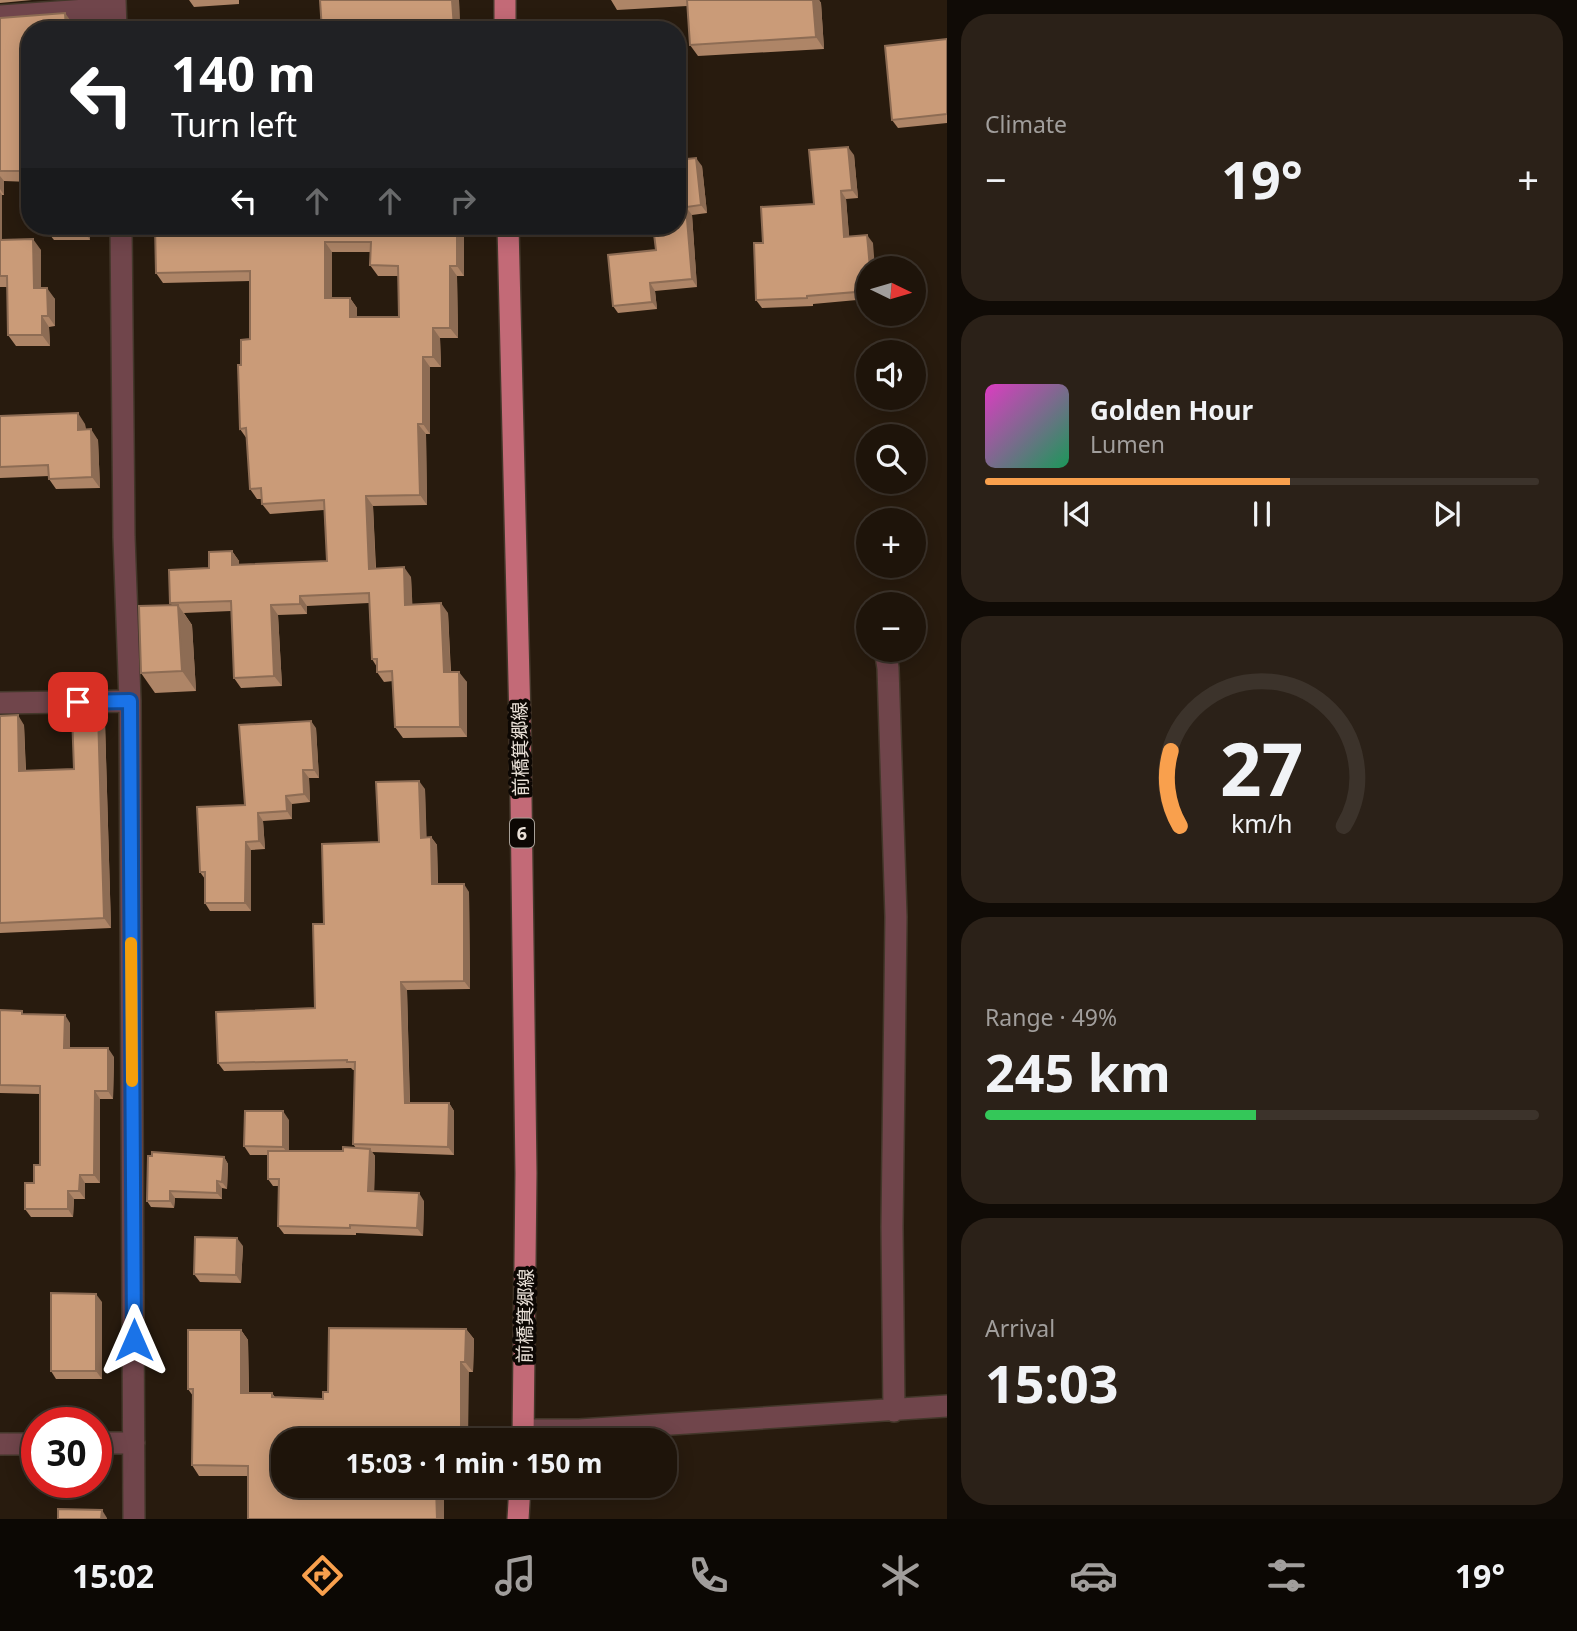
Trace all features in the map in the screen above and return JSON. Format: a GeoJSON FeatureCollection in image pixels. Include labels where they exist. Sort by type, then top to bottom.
{"type":"FeatureCollection","features":[{"type":"Feature","properties":{"kind":"main road"},"geometry":{"type":"LineString","coordinates":[[505,0],[505,21]]}},
{"type":"Feature","properties":{"kind":"main road","name":"前橋箕郷線"},"geometry":{"type":"LineString","coordinates":[[508,235],[523,891],[526,1173],[523,1428]]}},
{"type":"Feature","properties":{"kind":"main road"},"geometry":{"type":"LineString","coordinates":[[518,1519],[519,1498]]}},
{"type":"Feature","properties":{"kind":"street"},"geometry":{"type":"LineString","coordinates":[[0,16],[115,4]]}},
{"type":"Feature","properties":{"kind":"street"},"geometry":{"type":"LineString","coordinates":[[121,235],[124,537],[130,701],[134,1519]]}},
{"type":"Feature","properties":{"kind":"street"},"geometry":{"type":"LineString","coordinates":[[887,662],[896,917],[892,1227],[894,1411]]}},
{"type":"Feature","properties":{"kind":"street"},"geometry":{"type":"LineString","coordinates":[[0,703],[130,701]]}},
{"type":"Feature","properties":{"kind":"street"},"geometry":{"type":"LineString","coordinates":[[612,1428],[947,1406]]}},
{"type":"Feature","properties":{"kind":"street"},"geometry":{"type":"LineString","coordinates":[[112,1443],[134,1443]]}},
{"type":"Feature","properties":{"kind":"street"},"geometry":{"type":"LineString","coordinates":[[0,1444],[21,1444]]}},
{"type":"Feature","properties":{"kind":"building"},"geometry":{"type":"Polygon","coordinates":[[[320,0],[452,0],[454,21],[321,21],[320,0]]]}},
{"type":"Feature","properties":{"kind":"building"},"geometry":{"type":"Polygon","coordinates":[[[687,0],[813,0],[816,37],[690,45],[687,0]]]}},
{"type":"Feature","properties":{"kind":"building"},"geometry":{"type":"Polygon","coordinates":[[[65,13],[65,21],[21,21],[21,171],[0,171],[0,18],[65,13]]]}},
{"type":"Feature","properties":{"kind":"building"},"geometry":{"type":"Polygon","coordinates":[[[947,39],[947,114],[892,120],[885,46],[947,39]]]}},
{"type":"Feature","properties":{"kind":"building"},"geometry":{"type":"Polygon","coordinates":[[[848,147],[852,190],[841,191],[844,237],[867,235],[869,256],[856,256],[856,292],[756,300],[754,243],[763,243],[761,207],[814,204],[809,150],[848,147]]]}},
{"type":"Feature","properties":{"kind":"building"},"geometry":{"type":"Polygon","coordinates":[[[696,158],[701,205],[686,207],[686,159],[696,158]]]}},
{"type":"Feature","properties":{"kind":"building"},"geometry":{"type":"Polygon","coordinates":[[[686,207],[692,279],[650,283],[652,302],[613,306],[608,255],[656,250],[654,235],[686,235],[686,207]]]}},
{"type":"Feature","properties":{"kind":"building"},"geometry":{"type":"Polygon","coordinates":[[[155,235],[457,235],[457,266],[450,266],[450,328],[433,328],[433,357],[423,357],[423,424],[418,424],[420,495],[366,496],[369,569],[404,567],[405,605],[441,603],[444,672],[459,672],[460,727],[395,727],[392,671],[377,672],[377,659],[372,659],[369,593],[300,596],[300,604],[271,605],[274,676],[234,678],[231,601],[170,603],[169,570],[209,568],[209,552],[232,551],[232,565],[327,561],[324,500],[262,504],[261,488],[250,489],[246,428],[240,429],[238,365],[241,365],[241,340],[250,339],[250,271],[156,273],[155,235]],[[325,242],[325,298],[350,298],[350,317],[399,317],[398,266],[370,265],[371,242],[325,242]]]}},
{"type":"Feature","properties":{"kind":"building"},"geometry":{"type":"Polygon","coordinates":[[[33,239],[34,288],[47,288],[48,316],[42,316],[42,335],[8,335],[7,276],[0,276],[0,240],[33,239]]]}},
{"type":"Feature","properties":{"kind":"building"},"geometry":{"type":"Polygon","coordinates":[[[78,413],[78,430],[91,429],[92,477],[49,479],[48,465],[0,467],[0,416],[78,413]]]}},
{"type":"Feature","properties":{"kind":"building"},"geometry":{"type":"Polygon","coordinates":[[[178,605],[182,671],[141,673],[139,606],[178,605]]]}},
{"type":"Feature","properties":{"kind":"building"},"geometry":{"type":"Polygon","coordinates":[[[98,713],[104,918],[0,923],[0,716],[18,715],[19,771],[74,769],[72,714],[98,713]]]}},
{"type":"Feature","properties":{"kind":"building"},"geometry":{"type":"Polygon","coordinates":[[[311,721],[314,770],[303,770],[304,794],[286,796],[287,811],[258,813],[259,841],[246,842],[245,903],[205,903],[205,872],[200,872],[197,807],[245,805],[239,725],[311,721]]]}},
{"type":"Feature","properties":{"kind":"building"},"geometry":{"type":"Polygon","coordinates":[[[419,781],[421,838],[431,837],[432,884],[464,884],[464,981],[401,982],[405,1103],[449,1103],[448,1147],[353,1144],[355,1062],[218,1063],[216,1012],[315,1008],[313,924],[324,924],[322,844],[379,842],[376,782],[419,781]]]}},
{"type":"Feature","properties":{"kind":"building"},"geometry":{"type":"Polygon","coordinates":[[[0,1010],[22,1011],[22,1014],[65,1015],[64,1048],[108,1048],[108,1091],[95,1091],[94,1175],[80,1175],[79,1191],[68,1191],[68,1209],[25,1209],[25,1183],[34,1183],[34,1165],[40,1165],[40,1086],[0,1085],[0,1010]]]}},
{"type":"Feature","properties":{"kind":"building"},"geometry":{"type":"Polygon","coordinates":[[[245,1111],[283,1111],[283,1147],[244,1146],[245,1111]]]}},
{"type":"Feature","properties":{"kind":"building"},"geometry":{"type":"Polygon","coordinates":[[[343,1147],[370,1149],[368,1191],[419,1193],[417,1228],[278,1226],[279,1179],[268,1179],[268,1151],[343,1151],[343,1147]]]}},
{"type":"Feature","properties":{"kind":"building"},"geometry":{"type":"Polygon","coordinates":[[[152,1152],[224,1157],[222,1182],[217,1181],[217,1193],[170,1191],[170,1201],[147,1201],[148,1156],[152,1156],[152,1152]]]}},
{"type":"Feature","properties":{"kind":"building"},"geometry":{"type":"Polygon","coordinates":[[[195,1237],[237,1238],[236,1275],[194,1274],[195,1237]]]}},
{"type":"Feature","properties":{"kind":"building"},"geometry":{"type":"Polygon","coordinates":[[[51,1293],[96,1294],[96,1371],[51,1371],[51,1293]]]}},
{"type":"Feature","properties":{"kind":"building"},"geometry":{"type":"Polygon","coordinates":[[[329,1328],[466,1329],[465,1362],[461,1362],[461,1428],[271,1428],[271,1498],[436,1498],[437,1519],[248,1519],[248,1466],[192,1465],[193,1389],[188,1389],[188,1330],[241,1330],[241,1393],[272,1393],[272,1397],[323,1399],[323,1392],[328,1392],[329,1328]]]}},
{"type":"Feature","properties":{"kind":"building"},"geometry":{"type":"Polygon","coordinates":[[[58,1509],[102,1510],[101,1519],[58,1519],[58,1509]]]}},
{"type":"Feature","properties":{"kind":"slow traffic"},"geometry":{"type":"LineString","coordinates":[[131,943],[132,1081]]}},
{"type":"Feature","properties":{"kind":"route"},"geometry":{"type":"LineString","coordinates":[[78,702],[130,701],[134,1340]]}}]}
